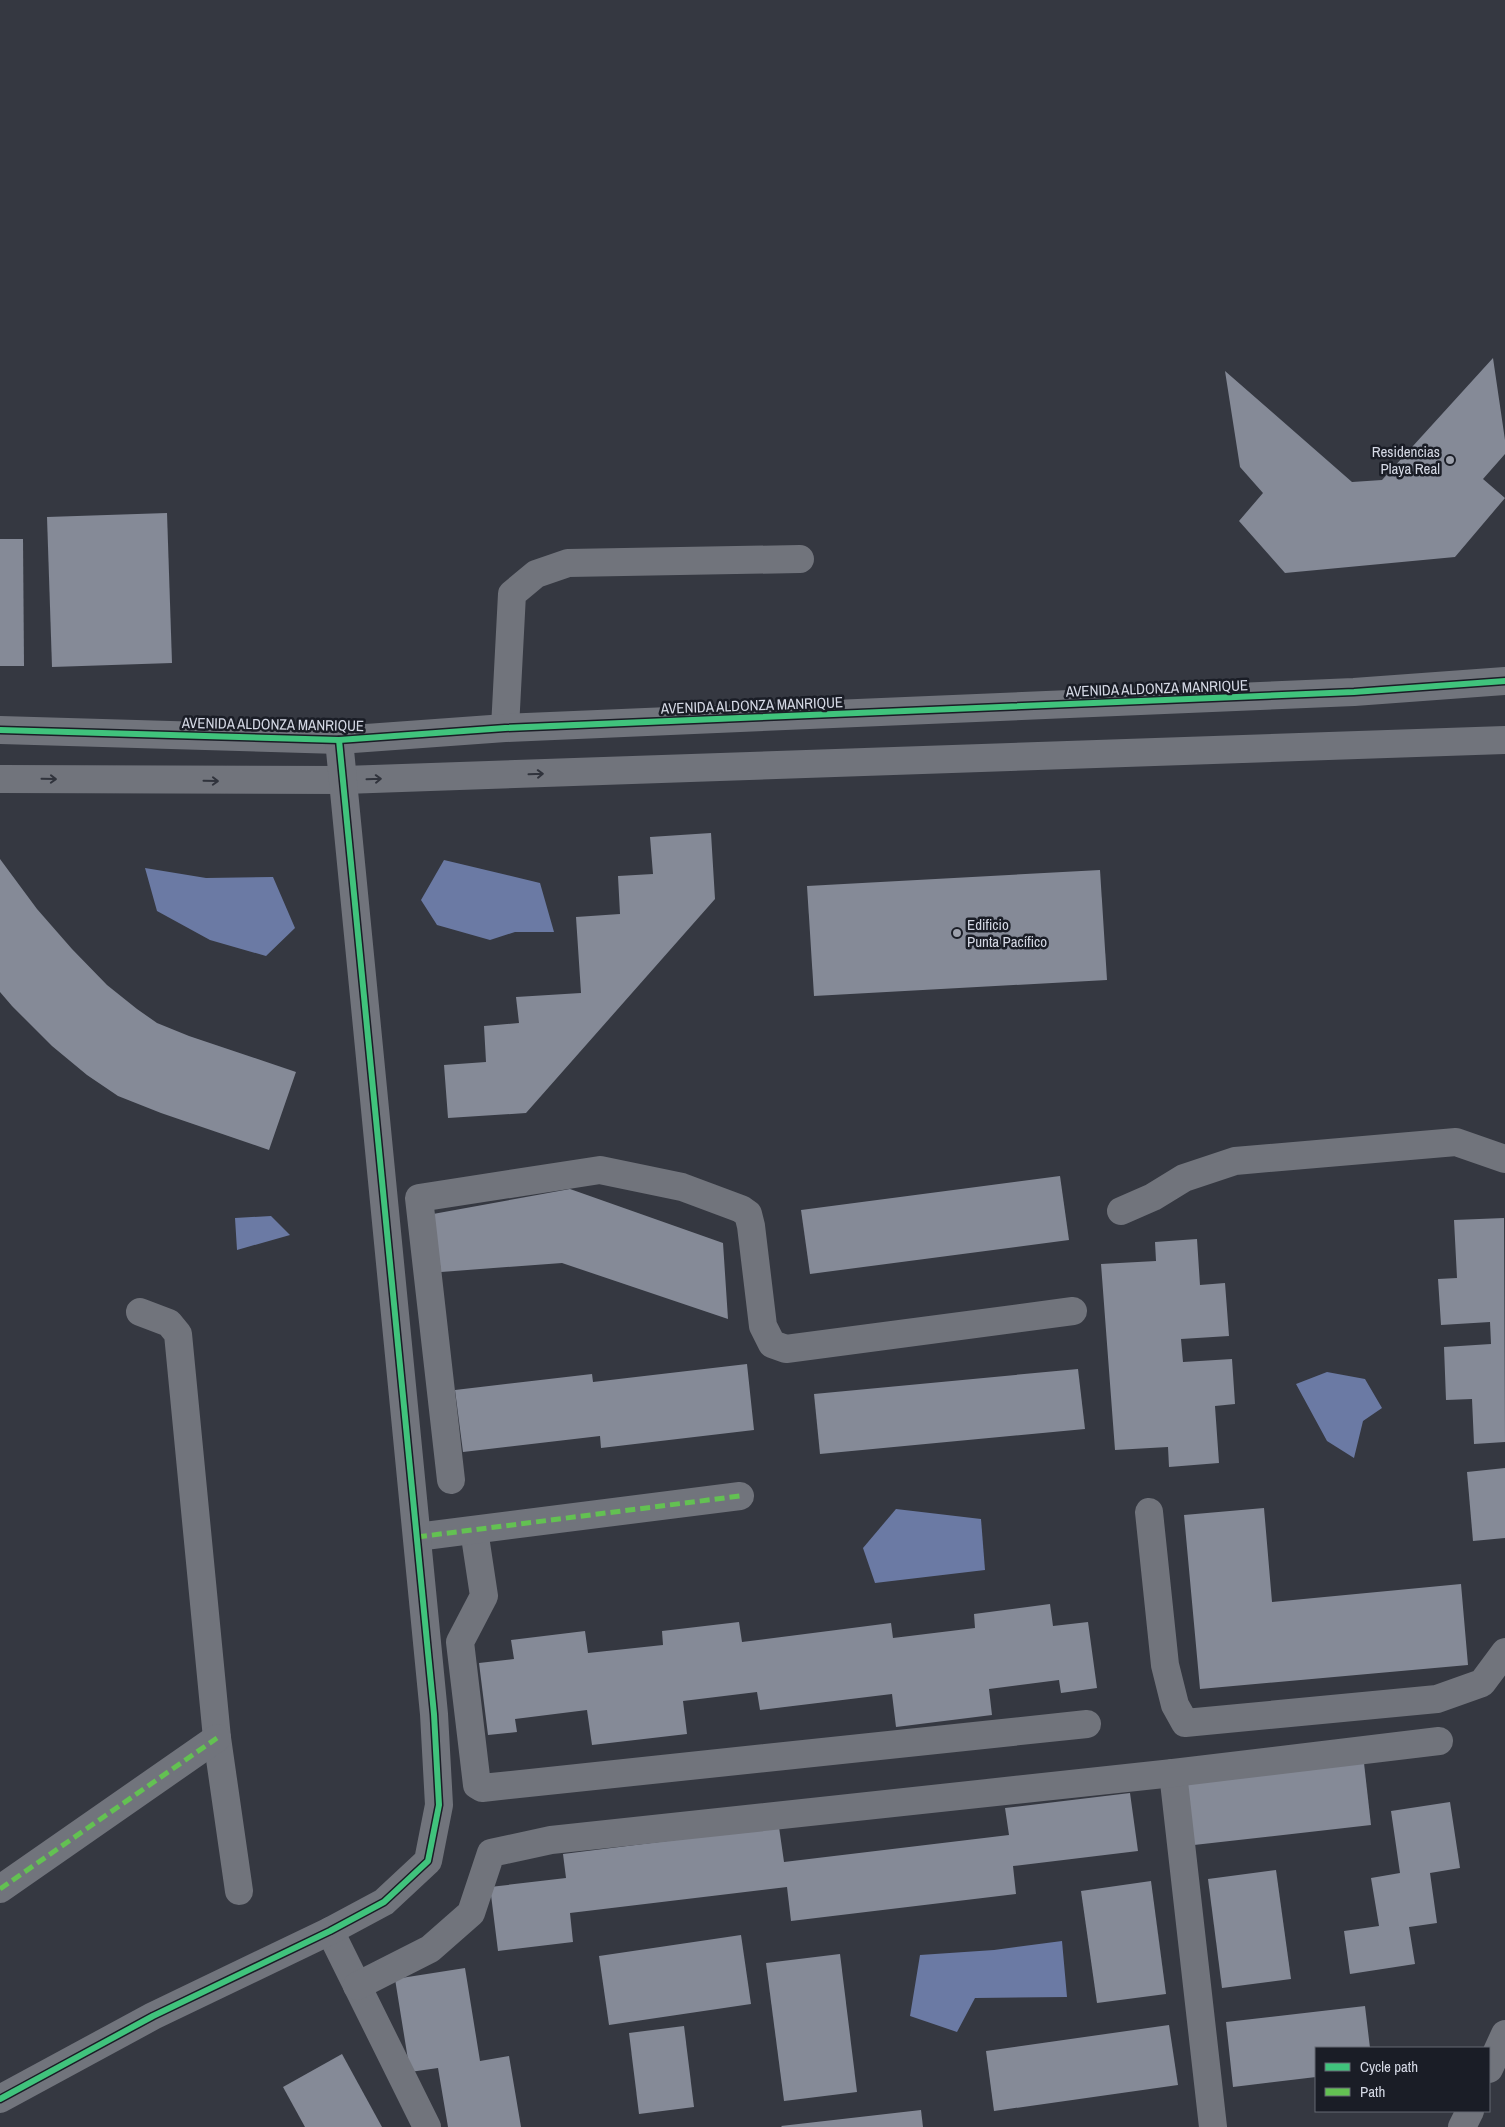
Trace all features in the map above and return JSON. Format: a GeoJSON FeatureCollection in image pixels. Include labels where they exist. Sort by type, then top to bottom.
{"type":"FeatureCollection","features":[{"type":"Feature","properties":{"kind":"street"},"geometry":{"type":"LineString","coordinates":[[505,728],[512,594],[536,574],[568,562],[800,559]]}},
{"type":"Feature","properties":{"kind":"street","name":"AVENIDA ALDONZA MANRIQUE"},"geometry":{"type":"LineString","coordinates":[[0,730],[339,740],[505,728],[1354,692],[1505,681]]}},
{"type":"Feature","properties":{"kind":"street"},"geometry":{"type":"LineString","coordinates":[[0,2099],[153,2016],[330,1931],[384,1902],[428,1861],[439,1806],[434,1714],[339,740]]}},
{"type":"Feature","properties":{"kind":"street"},"geometry":{"type":"LineString","coordinates":[[0,779],[344,780],[1505,740]]}},
{"type":"Feature","properties":{"kind":"street"},"geometry":{"type":"LineString","coordinates":[[1121,1212],[1153,1197],[1184,1178],[1235,1161],[1456,1142],[1505,1159]]}},
{"type":"Feature","properties":{"kind":"street"},"geometry":{"type":"LineString","coordinates":[[451,1480],[419,1198],[600,1170],[682,1187],[741,1209],[748,1214],[763,1326],[772,1344],[786,1349],[1073,1311]]}},
{"type":"Feature","properties":{"kind":"street"},"geometry":{"type":"LineString","coordinates":[[140,1312],[169,1323],[178,1334],[217,1738],[239,1891]]}},
{"type":"Feature","properties":{"kind":"street"},"geometry":{"type":"LineString","coordinates":[[398,1343],[435,1337]]}},
{"type":"Feature","properties":{"kind":"street"},"geometry":{"type":"LineString","coordinates":[[417,1537],[740,1496]]}},
{"type":"Feature","properties":{"kind":"street"},"geometry":{"type":"LineString","coordinates":[[1150,1512],[1164,1665],[1175,1705],[1186,1723],[1437,1699],[1482,1683],[1505,1652]]}},
{"type":"Feature","properties":{"kind":"street"},"geometry":{"type":"LineString","coordinates":[[474,1530],[484,1596],[460,1642],[477,1785],[482,1788],[1087,1724]]}},
{"type":"Feature","properties":{"kind":"street"},"geometry":{"type":"LineString","coordinates":[[0,1889],[217,1738]]}},
{"type":"Feature","properties":{"kind":"street"},"geometry":{"type":"LineString","coordinates":[[356,1986],[430,1948],[471,1913],[491,1853],[551,1840],[1173,1773],[1439,1741]]}},
{"type":"Feature","properties":{"kind":"street"},"geometry":{"type":"LineString","coordinates":[[1173,1773],[1213,2127]]}},
{"type":"Feature","properties":{"kind":"street"},"geometry":{"type":"LineString","coordinates":[[330,1931],[427,2127]]}},
{"type":"Feature","properties":{"kind":"street"},"geometry":{"type":"LineString","coordinates":[[1490,2067],[1505,2034]]}},
{"type":"Feature","properties":{"kind":"street"},"geometry":{"type":"LineString","coordinates":[[1462,2127],[1470,2112]]}},
{"type":"Feature","properties":{"kind":"water"},"geometry":{"type":"Polygon","coordinates":[[[444,860],[540,883],[554,932],[515,932],[490,940],[437,925],[421,900],[444,860]]]}},
{"type":"Feature","properties":{"kind":"water"},"geometry":{"type":"Polygon","coordinates":[[[145,868],[206,878],[273,877],[295,928],[266,956],[210,940],[157,911],[145,868]]]}},
{"type":"Feature","properties":{"kind":"water"},"geometry":{"type":"Polygon","coordinates":[[[271,1216],[290,1235],[237,1250],[235,1218],[271,1216]]]}},
{"type":"Feature","properties":{"kind":"water"},"geometry":{"type":"Polygon","coordinates":[[[1327,1372],[1365,1379],[1382,1408],[1363,1421],[1354,1458],[1327,1441],[1296,1384],[1327,1372]]]}},
{"type":"Feature","properties":{"kind":"water"},"geometry":{"type":"Polygon","coordinates":[[[896,1509],[981,1519],[985,1570],[875,1583],[863,1548],[896,1509]]]}},
{"type":"Feature","properties":{"kind":"water"},"geometry":{"type":"Polygon","coordinates":[[[1062,1941],[1067,1997],[975,1998],[957,2032],[910,2016],[920,1955],[994,1950],[1062,1941]]]}},
{"type":"Feature","properties":{"kind":"building","name":"Residencias Playa Real"},"geometry":{"type":"Polygon","coordinates":[[[1493,358],[1505,440],[1505,454],[1483,479],[1505,498],[1455,557],[1285,573],[1239,521],[1263,493],[1240,467],[1225,371],[1352,482],[1382,480],[1493,358]]]}},
{"type":"Feature","properties":{"kind":"building"},"geometry":{"type":"Polygon","coordinates":[[[167,513],[172,663],[52,667],[47,517],[167,513]]]}},
{"type":"Feature","properties":{"kind":"building"},"geometry":{"type":"Polygon","coordinates":[[[0,539],[23,539],[24,666],[0,666],[0,539]]]}},
{"type":"Feature","properties":{"kind":"building"},"geometry":{"type":"Polygon","coordinates":[[[711,833],[715,899],[526,1113],[448,1118],[444,1065],[486,1062],[484,1026],[519,1023],[516,997],[581,993],[576,917],[620,914],[618,876],[653,874],[650,837],[711,833]]]}},
{"type":"Feature","properties":{"kind":"building"},"geometry":{"type":"Polygon","coordinates":[[[0,859],[37,909],[72,949],[107,985],[137,1009],[157,1023],[189,1036],[296,1072],[269,1150],[161,1113],[118,1096],[87,1075],[52,1046],[12,1006],[0,992],[0,859]]]}},
{"type":"Feature","properties":{"kind":"building","name":"Edificio Punta Pacífico"},"geometry":{"type":"Polygon","coordinates":[[[1100,870],[1107,980],[814,996],[807,886],[1100,870]]]}},
{"type":"Feature","properties":{"kind":"building"},"geometry":{"type":"Polygon","coordinates":[[[1060,1176],[1069,1240],[810,1274],[801,1210],[1060,1176]]]}},
{"type":"Feature","properties":{"kind":"building"},"geometry":{"type":"Polygon","coordinates":[[[570,1189],[723,1243],[728,1319],[562,1263],[441,1272],[433,1214],[570,1189]]]}},
{"type":"Feature","properties":{"kind":"building"},"geometry":{"type":"Polygon","coordinates":[[[1504,1218],[1505,1442],[1474,1444],[1472,1399],[1446,1400],[1444,1347],[1491,1344],[1490,1322],[1441,1325],[1438,1279],[1457,1278],[1454,1220],[1504,1218]]]}},
{"type":"Feature","properties":{"kind":"building"},"geometry":{"type":"Polygon","coordinates":[[[1197,1239],[1200,1285],[1225,1283],[1229,1336],[1181,1339],[1183,1362],[1232,1359],[1235,1404],[1215,1406],[1219,1463],[1169,1467],[1168,1447],[1115,1450],[1101,1264],[1156,1261],[1155,1242],[1197,1239]]]}},
{"type":"Feature","properties":{"kind":"building"},"geometry":{"type":"Polygon","coordinates":[[[747,1364],[754,1430],[601,1448],[600,1436],[463,1452],[455,1390],[592,1374],[593,1382],[747,1364]]]}},
{"type":"Feature","properties":{"kind":"building"},"geometry":{"type":"Polygon","coordinates":[[[1078,1369],[1085,1429],[820,1454],[814,1394],[1078,1369]]]}},
{"type":"Feature","properties":{"kind":"building"},"geometry":{"type":"Polygon","coordinates":[[[1505,1468],[1505,1538],[1473,1541],[1467,1472],[1505,1468]]]}},
{"type":"Feature","properties":{"kind":"building"},"geometry":{"type":"Polygon","coordinates":[[[1264,1508],[1272,1602],[1461,1584],[1468,1665],[1200,1689],[1184,1515],[1264,1508]]]}},
{"type":"Feature","properties":{"kind":"building"},"geometry":{"type":"Polygon","coordinates":[[[1050,1604],[1053,1626],[1088,1622],[1097,1688],[1061,1693],[1059,1680],[989,1689],[992,1715],[896,1727],[892,1694],[760,1710],[757,1692],[683,1701],[687,1734],[592,1745],[587,1710],[515,1719],[517,1732],[488,1735],[479,1663],[514,1659],[511,1640],[585,1631],[588,1653],[663,1645],[662,1631],[739,1622],[742,1642],[891,1623],[893,1638],[975,1628],[974,1614],[1050,1604]]]}},
{"type":"Feature","properties":{"kind":"building"},"geometry":{"type":"Polygon","coordinates":[[[1364,1763],[1371,1825],[1194,1845],[1187,1783],[1364,1763]]]}},
{"type":"Feature","properties":{"kind":"building"},"geometry":{"type":"Polygon","coordinates":[[[1130,1793],[1138,1851],[1013,1866],[1016,1894],[791,1921],[787,1887],[570,1913],[573,1942],[498,1951],[490,1887],[566,1878],[563,1854],[779,1827],[784,1862],[1009,1835],[1005,1808],[1130,1793]]]}},
{"type":"Feature","properties":{"kind":"building"},"geometry":{"type":"Polygon","coordinates":[[[1450,1802],[1460,1868],[1430,1873],[1437,1923],[1409,1927],[1415,1964],[1350,1974],[1344,1931],[1379,1926],[1371,1878],[1400,1873],[1391,1811],[1450,1802]]]}},
{"type":"Feature","properties":{"kind":"building"},"geometry":{"type":"Polygon","coordinates":[[[1276,1870],[1291,1979],[1222,1988],[1208,1879],[1276,1870]]]}},
{"type":"Feature","properties":{"kind":"building"},"geometry":{"type":"Polygon","coordinates":[[[1151,1881],[1166,1994],[1097,2003],[1081,1891],[1151,1881]]]}},
{"type":"Feature","properties":{"kind":"building"},"geometry":{"type":"Polygon","coordinates":[[[741,1935],[751,2004],[609,2025],[599,1956],[741,1935]]]}},
{"type":"Feature","properties":{"kind":"building"},"geometry":{"type":"Polygon","coordinates":[[[840,1954],[857,2092],[784,2101],[766,1963],[840,1954]]]}},
{"type":"Feature","properties":{"kind":"building"},"geometry":{"type":"Polygon","coordinates":[[[465,1968],[480,2061],[509,2056],[521,2127],[448,2127],[438,2068],[410,2072],[395,1979],[465,1968]]]}},
{"type":"Feature","properties":{"kind":"building"},"geometry":{"type":"Polygon","coordinates":[[[1365,2006],[1370,2047],[1315,2047],[1315,2077],[1233,2087],[1226,2022],[1365,2006]]]}},
{"type":"Feature","properties":{"kind":"building"},"geometry":{"type":"Polygon","coordinates":[[[1169,2025],[1178,2085],[994,2111],[986,2051],[1169,2025]]]}},
{"type":"Feature","properties":{"kind":"building"},"geometry":{"type":"Polygon","coordinates":[[[684,2026],[694,2107],[639,2114],[629,2033],[684,2026]]]}},
{"type":"Feature","properties":{"kind":"building"},"geometry":{"type":"Polygon","coordinates":[[[342,2054],[382,2127],[305,2127],[283,2087],[342,2054]]]}},
{"type":"Feature","properties":{"kind":"building"},"geometry":{"type":"Polygon","coordinates":[[[921,2110],[923,2127],[781,2126],[921,2110]]]}},
{"type":"Feature","properties":{"kind":"marked path"},"geometry":{"type":"LineString","coordinates":[[417,1537],[740,1496]]}},
{"type":"Feature","properties":{"kind":"marked path"},"geometry":{"type":"LineString","coordinates":[[0,1889],[217,1738]]}},
{"type":"Feature","properties":{"kind":"cycle path"},"geometry":{"type":"LineString","coordinates":[[0,730],[339,740],[505,728],[1354,692],[1505,681]]}},
{"type":"Feature","properties":{"kind":"cycle path"},"geometry":{"type":"LineString","coordinates":[[0,2099],[153,2016],[330,1931],[384,1902],[428,1861],[439,1805],[434,1714],[339,740]]}},
{"type":"Feature","properties":{"kind":"place","name":"Residencias Playa Real"},"geometry":{"type":"Point","coordinates":[1450,460]}},
{"type":"Feature","properties":{"kind":"place","name":"Edificio Punta Pacífico"},"geometry":{"type":"Point","coordinates":[957,933]}}]}
